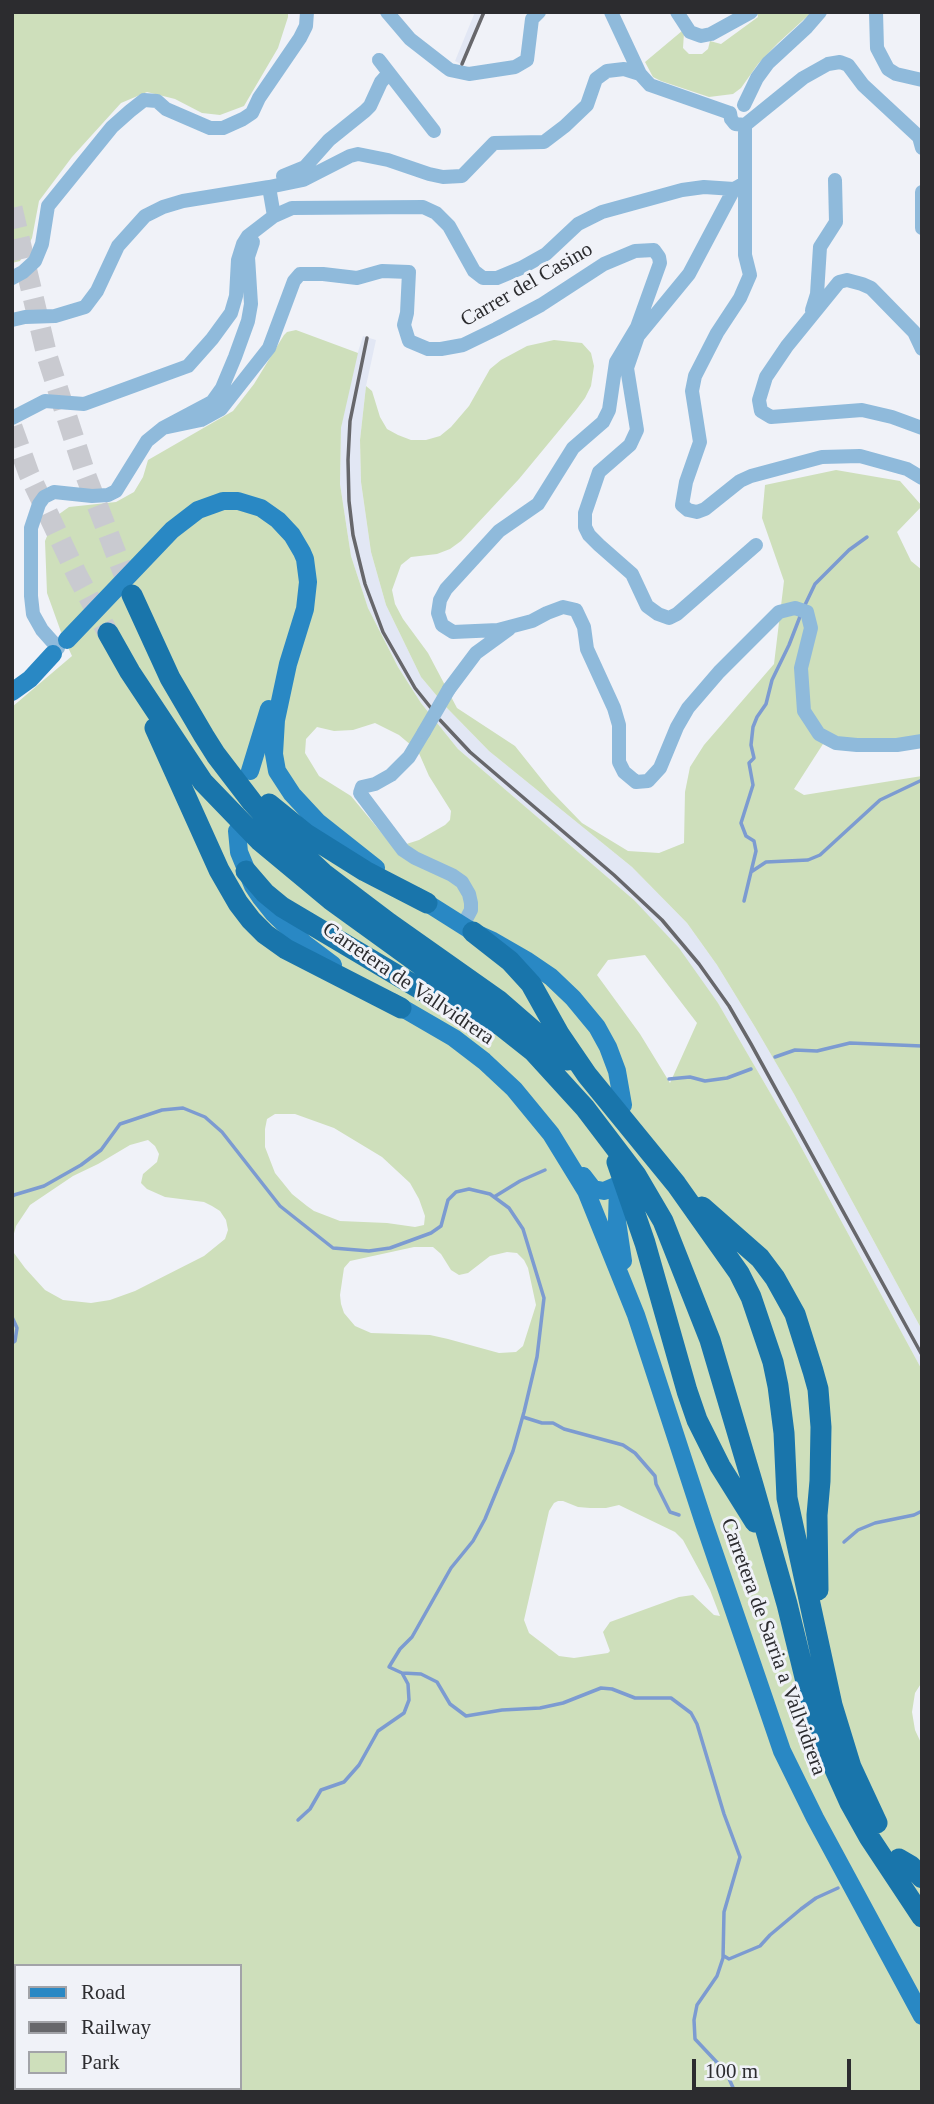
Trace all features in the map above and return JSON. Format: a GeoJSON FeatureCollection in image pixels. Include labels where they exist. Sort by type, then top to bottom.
{"type":"FeatureCollection","features":[{"type":"Feature","properties":{"kind":"highway"},"geometry":{"type":"LineString","coordinates":[[132,595],[183,701],[216,755],[252,802],[282,835],[323,873],[388,923],[498,1000],[559,1052],[592,1099]]}},
{"type":"Feature","properties":{"kind":"highway"},"geometry":{"type":"LineString","coordinates":[[108,633],[130,672],[203,782],[260,841],[331,900],[461,994],[592,1099],[676,1184],[760,1258],[775,1278],[795,1314],[818,1389],[820,1481],[817,1555],[823,1658]]}},
{"type":"Feature","properties":{"kind":"highway"},"geometry":{"type":"LineString","coordinates":[[157,651],[222,747],[262,798],[306,834],[365,871],[427,904]]}},
{"type":"Feature","properties":{"kind":"highway"},"geometry":{"type":"LineString","coordinates":[[130,672],[219,870],[251,920],[286,949],[401,1008]]}},
{"type":"Feature","properties":{"kind":"highway"},"geometry":{"type":"LineString","coordinates":[[246,871],[265,893],[282,907],[509,1043],[592,1099]]}},
{"type":"Feature","properties":{"kind":"highway"},"geometry":{"type":"LineString","coordinates":[[468,929],[510,961],[526,977],[565,1042],[606,1134],[645,1243],[697,1420],[720,1466],[771,1548]]}},
{"type":"Feature","properties":{"kind":"highway"},"geometry":{"type":"LineString","coordinates":[[606,1134],[636,1175],[663,1221],[722,1378],[771,1548],[810,1698],[828,1754],[869,1837],[922,1917]]}},
{"type":"Feature","properties":{"kind":"highway"},"geometry":{"type":"LineString","coordinates":[[676,1184],[739,1273],[758,1314],[773,1362],[783,1422],[787,1497],[839,1734],[867,1804],[922,1892]]}},
{"type":"Feature","properties":{"kind":"highway"},"geometry":{"type":"LineString","coordinates":[[899,1859],[911,1866],[922,1878]]}},
{"type":"Feature","properties":{"kind":"main road"},"geometry":{"type":"LineString","coordinates":[[12,692],[30,679],[148,554],[184,520],[206,506],[223,501],[238,500],[261,508],[278,520],[292,535],[305,559],[308,593],[288,664],[274,737],[277,771],[292,794],[318,822],[398,884],[468,929],[533,964],[561,985],[592,1020],[608,1047],[617,1071],[623,1105]]}},
{"type":"Feature","properties":{"kind":"main road"},"geometry":{"type":"LineString","coordinates":[[250,771],[274,696],[288,664]]}},
{"type":"Feature","properties":{"kind":"main road","name":"Carretera de Vallvidrera"},"geometry":{"type":"LineString","coordinates":[[237,831],[239,852],[261,898],[305,944],[319,956],[363,981],[401,1008],[454,1038],[484,1061],[529,1106],[565,1154],[593,1206],[636,1315]]}},
{"type":"Feature","properties":{"kind":"main road"},"geometry":{"type":"LineString","coordinates":[[565,1154],[593,1189],[604,1191],[618,1185],[617,1221],[620,1246],[636,1315]]}},
{"type":"Feature","properties":{"kind":"main road","name":"Carretera de Sarria a Vallvidrera"},"geometry":{"type":"LineString","coordinates":[[636,1315],[782,1751],[810,1810],[922,2016]]}},
{"type":"Feature","properties":{"kind":"street"},"geometry":{"type":"LineString","coordinates":[[12,278],[35,261],[42,244],[48,206],[111,127],[144,100],[157,101],[166,109],[210,128],[223,128],[243,119],[252,113],[300,38],[306,26],[307,12]]}},
{"type":"Feature","properties":{"kind":"street"},"geometry":{"type":"LineString","coordinates":[[387,12],[410,39],[450,70],[470,74],[515,67],[527,60],[532,19],[540,12]]}},
{"type":"Feature","properties":{"kind":"street"},"geometry":{"type":"LineString","coordinates":[[611,12],[640,74],[650,85],[730,113]]}},
{"type":"Feature","properties":{"kind":"street"},"geometry":{"type":"LineString","coordinates":[[677,12],[690,32],[701,36],[711,34],[751,12]]}},
{"type":"Feature","properties":{"kind":"street"},"geometry":{"type":"LineString","coordinates":[[744,105],[757,78],[768,63],[820,12]]}},
{"type":"Feature","properties":{"kind":"street"},"geometry":{"type":"LineString","coordinates":[[876,12],[877,48],[888,69],[896,74],[922,79]]}},
{"type":"Feature","properties":{"kind":"street"},"geometry":{"type":"LineString","coordinates":[[379,60],[434,131]]}},
{"type":"Feature","properties":{"kind":"street"},"geometry":{"type":"LineString","coordinates":[[730,113],[735,124],[748,122],[803,78],[828,64],[840,62],[848,65],[863,85],[919,137],[922,148]]}},
{"type":"Feature","properties":{"kind":"street"},"geometry":{"type":"LineString","coordinates":[[12,320],[55,316],[85,307],[97,291],[118,246],[145,216],[163,207],[311,177],[358,154],[443,177],[462,176],[494,143],[544,142],[587,105],[596,79],[607,71],[624,69],[640,74]]}},
{"type":"Feature","properties":{"kind":"street"},"geometry":{"type":"LineString","coordinates":[[59,647],[42,630],[33,614],[31,528],[39,504],[44,497],[54,492],[92,496],[108,495],[116,491],[147,440],[163,428],[212,402],[222,388],[248,321],[248,257],[257,236],[274,216],[274,186],[278,178],[305,167],[329,140],[365,111],[389,73]]}},
{"type":"Feature","properties":{"kind":"street"},"geometry":{"type":"LineString","coordinates":[[730,113],[736,106],[744,105],[751,111],[740,186],[745,255],[750,275],[740,298],[717,333],[695,376],[692,391],[700,442],[686,482],[682,505],[697,512],[751,476],[822,457],[860,456],[908,468],[922,478]]}},
{"type":"Feature","properties":{"kind":"street"},"geometry":{"type":"LineString","coordinates":[[809,318],[817,294],[820,247],[836,222],[835,180]]}},
{"type":"Feature","properties":{"kind":"street"},"geometry":{"type":"LineString","coordinates":[[12,418],[45,401],[84,404],[188,366],[230,313],[236,296],[238,260],[248,236],[274,216],[292,208],[423,207],[436,213],[449,226],[474,271],[483,278],[497,278],[546,254],[578,224],[602,212],[682,190],[740,186]]}},
{"type":"Feature","properties":{"kind":"street"},"geometry":{"type":"LineString","coordinates":[[740,186],[689,274],[637,331],[616,362],[609,410],[603,422],[573,448],[538,505],[499,531],[470,561],[446,589],[440,600],[438,613],[442,625],[453,632],[511,628],[563,607],[576,610],[584,627],[587,649],[619,725],[619,762],[624,772],[636,782],[648,781],[660,768],[688,708],[719,672],[779,612],[795,608],[807,612],[811,628],[801,668],[804,710],[819,734],[836,743],[857,745],[897,745],[922,741]]}},
{"type":"Feature","properties":{"kind":"street"},"geometry":{"type":"LineString","coordinates":[[922,192],[922,228]]}},
{"type":"Feature","properties":{"kind":"street","name":"Carrer del Casino"},"geometry":{"type":"LineString","coordinates":[[163,428],[201,421],[221,409],[269,348],[294,281],[300,274],[357,278],[382,271],[409,272],[404,325],[409,341],[428,349],[441,349],[463,345],[496,330],[541,305],[604,264],[635,251],[654,250],[660,263],[637,331]]}},
{"type":"Feature","properties":{"kind":"street"},"geometry":{"type":"LineString","coordinates":[[922,349],[914,332],[870,288],[854,281],[839,282],[766,377],[759,400],[761,411],[777,418],[862,410],[922,428]]}},
{"type":"Feature","properties":{"kind":"street"},"geometry":{"type":"LineString","coordinates":[[637,331],[628,368],[637,430],[630,445],[599,472],[585,513],[585,527],[589,535],[632,574],[647,606],[669,618],[756,545]]}},
{"type":"Feature","properties":{"kind":"street"},"geometry":{"type":"LineString","coordinates":[[468,929],[471,903],[462,882],[404,850],[360,793],[362,787],[375,784],[391,775],[409,757],[449,689],[477,653],[511,628]]}},
{"type":"Feature","properties":{"kind":"street"},"geometry":{"type":"LineString","coordinates":[[250,771],[260,765],[277,771]]}},
{"type":"Feature","properties":{"kind":"shaded area"},"geometry":{"type":"Polygon","coordinates":[[[475,12],[486,12],[463,65],[455,61],[475,12]]]}},
{"type":"Feature","properties":{"kind":"shaded area"},"geometry":{"type":"Polygon","coordinates":[[[363,336],[376,340],[366,386],[360,440],[361,482],[371,552],[386,605],[421,677],[489,751],[632,867],[687,923],[717,965],[794,1094],[922,1330],[922,1370],[793,1132],[718,1003],[634,900],[458,749],[421,703],[398,667],[368,608],[351,556],[340,484],[341,428],[352,371],[363,336]]]}},
{"type":"Feature","properties":{"kind":"green space"},"geometry":{"type":"Polygon","coordinates":[[[12,12],[288,12],[288,17],[278,48],[244,106],[220,115],[202,113],[175,99],[147,92],[121,103],[72,157],[39,201],[32,238],[20,261],[12,263],[12,12]]]}},
{"type":"Feature","properties":{"kind":"green space"},"geometry":{"type":"Polygon","coordinates":[[[757,12],[812,12],[778,43],[733,94],[709,97],[661,81],[653,77],[645,62],[682,31],[683,48],[689,54],[702,54],[708,49],[710,41],[721,44],[758,17],[757,12]]]}},
{"type":"Feature","properties":{"kind":"green space"},"geometry":{"type":"Polygon","coordinates":[[[296,330],[358,353],[341,428],[340,484],[351,556],[368,608],[398,667],[421,703],[458,749],[634,900],[679,948],[718,1003],[793,1132],[922,1370],[922,1682],[915,1693],[912,1712],[915,1730],[922,1745],[922,2092],[12,2092],[12,1245],[14,1253],[25,1268],[45,1290],[63,1300],[91,1303],[110,1300],[135,1291],[204,1256],[225,1239],[228,1230],[220,1211],[212,1206],[204,1202],[165,1197],[147,1189],[141,1183],[143,1174],[157,1162],[159,1154],[148,1140],[130,1145],[73,1176],[30,1205],[16,1226],[12,1241],[12,707],[72,656],[47,593],[45,541],[55,517],[69,507],[116,502],[134,492],[143,477],[148,460],[233,411],[254,384],[284,335],[296,330]],[[375,723],[353,730],[334,731],[317,727],[306,739],[305,753],[319,776],[351,796],[394,848],[419,840],[445,825],[450,820],[451,811],[429,776],[418,751],[399,735],[375,723]],[[645,955],[608,960],[597,975],[640,1034],[670,1083],[697,1023],[645,955]],[[275,1114],[267,1119],[265,1147],[275,1173],[292,1194],[314,1211],[340,1221],[415,1227],[424,1225],[425,1216],[410,1183],[382,1157],[334,1128],[295,1114],[275,1114]],[[414,1247],[350,1261],[344,1268],[341,1304],[344,1313],[355,1326],[371,1333],[430,1335],[499,1353],[516,1352],[523,1346],[536,1305],[528,1268],[517,1253],[490,1256],[468,1273],[459,1275],[451,1270],[433,1247],[414,1247]],[[563,1501],[554,1503],[549,1511],[524,1620],[529,1633],[559,1656],[574,1658],[608,1653],[610,1651],[603,1632],[610,1622],[679,1597],[693,1595],[714,1615],[720,1616],[710,1590],[683,1540],[675,1532],[619,1505],[590,1508],[563,1501]]]}},
{"type":"Feature","properties":{"kind":"green space"},"geometry":{"type":"Polygon","coordinates":[[[554,340],[582,343],[591,353],[594,366],[591,386],[585,398],[519,479],[461,541],[437,554],[411,557],[401,565],[392,590],[395,604],[403,619],[428,653],[457,708],[515,746],[551,791],[582,823],[628,851],[659,853],[684,843],[685,792],[690,767],[704,745],[774,664],[784,581],[762,518],[765,485],[836,470],[900,481],[922,506],[897,532],[911,561],[922,570],[922,746],[851,751],[834,749],[823,744],[794,789],[804,795],[922,776],[922,1330],[794,1094],[717,965],[687,923],[632,867],[489,751],[447,708],[421,677],[386,605],[371,552],[361,482],[360,440],[366,386],[372,391],[380,417],[387,429],[411,440],[426,440],[440,436],[451,427],[469,406],[490,369],[501,360],[527,346],[554,340]]]}},
{"type":"Feature","properties":{"kind":"waterway"},"geometry":{"type":"LineString","coordinates":[[804,607],[815,584],[849,550],[867,537]]}},
{"type":"Feature","properties":{"kind":"waterway"},"geometry":{"type":"LineString","coordinates":[[744,901],[756,851],[754,841],[746,836],[741,823],[753,785],[749,763],[754,758],[751,745],[753,727],[766,704],[772,680],[801,614]]}},
{"type":"Feature","properties":{"kind":"waterway"},"geometry":{"type":"LineString","coordinates":[[751,872],[766,862],[808,860],[820,855],[880,800],[922,780]]}},
{"type":"Feature","properties":{"kind":"waterway"},"geometry":{"type":"LineString","coordinates":[[775,1057],[795,1050],[817,1051],[850,1043],[922,1046]]}},
{"type":"Feature","properties":{"kind":"waterway"},"geometry":{"type":"LineString","coordinates":[[669,1079],[690,1077],[705,1081],[727,1078],[751,1069]]}},
{"type":"Feature","properties":{"kind":"waterway"},"geometry":{"type":"LineString","coordinates":[[12,1197],[44,1186],[81,1165],[101,1150],[120,1124],[162,1110],[183,1108],[205,1117],[222,1132],[280,1206],[333,1248],[369,1251],[390,1248],[431,1233],[441,1226],[448,1200],[456,1192],[469,1189],[490,1194],[509,1208],[523,1229],[544,1298],[537,1357],[524,1412],[513,1451],[485,1519],[473,1541],[451,1568],[412,1637],[400,1649],[389,1667],[402,1673],[421,1674],[437,1682],[450,1704],[466,1716],[540,1708],[563,1703],[601,1688],[612,1689],[635,1698],[671,1698],[691,1713],[697,1724],[740,1857],[724,1912],[723,1958],[717,1976],[697,2005],[694,2020],[695,2039],[726,2072],[735,2092]]}},
{"type":"Feature","properties":{"kind":"waterway"},"geometry":{"type":"LineString","coordinates":[[494,1197],[545,1170]]}},
{"type":"Feature","properties":{"kind":"waterway"},"geometry":{"type":"LineString","coordinates":[[12,1317],[17,1328],[15,1341],[12,1343]]}},
{"type":"Feature","properties":{"kind":"waterway"},"geometry":{"type":"LineString","coordinates":[[523,1417],[542,1423],[553,1423],[564,1429],[623,1445],[635,1453],[655,1476],[656,1484],[670,1512],[679,1515]]}},
{"type":"Feature","properties":{"kind":"waterway"},"geometry":{"type":"LineString","coordinates":[[844,1542],[858,1530],[875,1523],[922,1511]]}},
{"type":"Feature","properties":{"kind":"waterway"},"geometry":{"type":"LineString","coordinates":[[298,1820],[310,1809],[321,1790],[344,1782],[359,1765],[378,1731],[404,1713],[409,1700],[408,1684],[402,1673]]}},
{"type":"Feature","properties":{"kind":"waterway"},"geometry":{"type":"LineString","coordinates":[[724,1956],[729,1959],[760,1946],[801,1909],[816,1898],[838,1888]]}},
{"type":"Feature","properties":{"kind":"tunnel"},"geometry":{"type":"LineString","coordinates":[[12,208],[47,356],[86,476],[132,595]]}},
{"type":"Feature","properties":{"kind":"tunnel"},"geometry":{"type":"LineString","coordinates":[[12,427],[29,474],[108,633]]}},
{"type":"Feature","properties":{"kind":"railway"},"geometry":{"type":"LineString","coordinates":[[462,64],[484,12]]}},
{"type":"Feature","properties":{"kind":"railway"},"geometry":{"type":"LineString","coordinates":[[367,338],[350,421],[349,501],[353,535],[365,584],[383,632],[415,688],[431,708]]}},
{"type":"Feature","properties":{"kind":"railway"},"geometry":{"type":"LineString","coordinates":[[440,720],[470,752],[614,875],[662,920],[699,964],[729,1006],[751,1044],[922,1355]]}}]}
